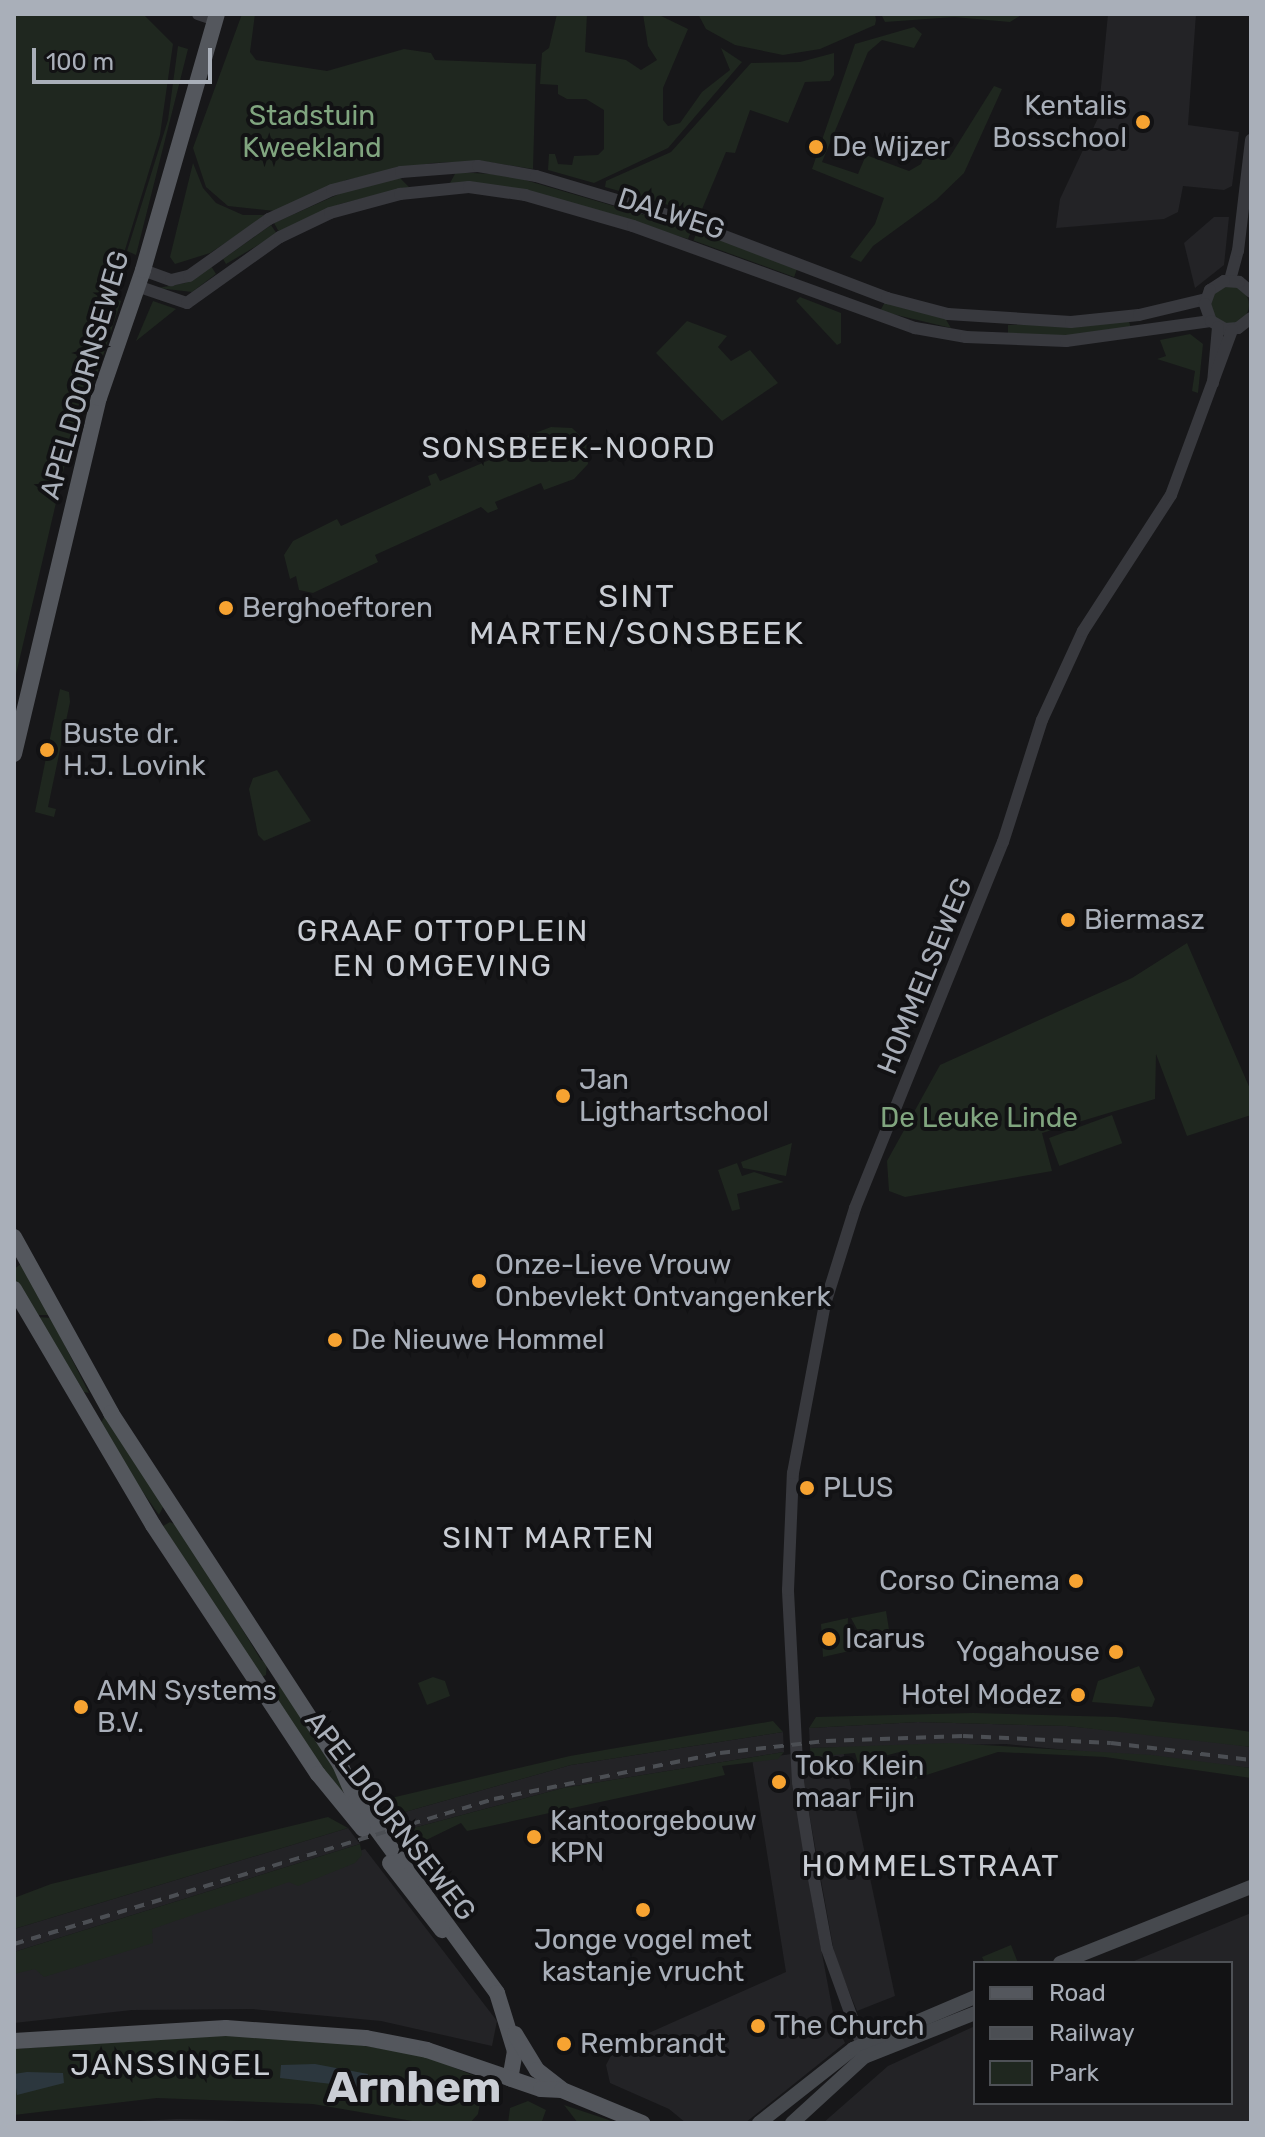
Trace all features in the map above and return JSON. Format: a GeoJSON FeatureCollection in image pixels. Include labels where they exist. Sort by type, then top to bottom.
{"type":"FeatureCollection","features":[{"type":"Feature","properties":{"kind":"main road","name":"APELDOORNSEWEG"},"geometry":{"type":"LineString","coordinates":[[14,754],[99,398],[140,278],[216,17]]}},
{"type":"Feature","properties":{"kind":"main road","name":"APELDOORNSEWEG"},"geometry":{"type":"LineString","coordinates":[[14,1237],[111,1413],[340,1764],[356,1801],[434,1901],[461,1946]]}},
{"type":"Feature","properties":{"kind":"main road","name":"APELDOORNSEWEG"},"geometry":{"type":"LineString","coordinates":[[14,1289],[20,1316],[153,1525],[318,1774],[444,1932],[461,1946]]}},
{"type":"Feature","properties":{"kind":"main road"},"geometry":{"type":"LineString","coordinates":[[1065,1961],[1251,1887]]}},
{"type":"Feature","properties":{"kind":"main road"},"geometry":{"type":"LineString","coordinates":[[461,1946],[497,1993],[509,2023],[537,2070],[562,2090]]}},
{"type":"Feature","properties":{"kind":"main road"},"geometry":{"type":"LineString","coordinates":[[759,2123],[864,2050],[973,1998]]}},
{"type":"Feature","properties":{"kind":"main road"},"geometry":{"type":"LineString","coordinates":[[792,2123],[864,2050],[973,2014]]}},
{"type":"Feature","properties":{"kind":"main road"},"geometry":{"type":"LineString","coordinates":[[509,2023],[515,2051],[510,2079]]}},
{"type":"Feature","properties":{"kind":"main road"},"geometry":{"type":"LineString","coordinates":[[14,2041],[167,2029],[267,2030],[389,2042],[510,2079],[562,2090],[642,2123]]}},
{"type":"Feature","properties":{"kind":"street"},"geometry":{"type":"LineString","coordinates":[[198,14],[216,17]]}},
{"type":"Feature","properties":{"kind":"street"},"geometry":{"type":"LineString","coordinates":[[1230,280],[1236,265],[1251,140]]}},
{"type":"Feature","properties":{"kind":"street"},"geometry":{"type":"LineString","coordinates":[[439,189],[454,166]]}},
{"type":"Feature","properties":{"kind":"street","name":"DALWEG"},"geometry":{"type":"LineString","coordinates":[[140,278],[171,280],[189,276],[291,208],[332,190],[401,172],[454,166],[518,172],[594,192],[680,219],[887,298],[948,314],[980,319],[1094,320],[1206,299]]}},
{"type":"Feature","properties":{"kind":"street"},"geometry":{"type":"LineString","coordinates":[[401,172],[421,191]]}},
{"type":"Feature","properties":{"kind":"street","name":"DALWEG"},"geometry":{"type":"LineString","coordinates":[[140,278],[187,303],[306,224],[355,204],[439,189],[525,195],[734,260],[897,323],[964,337],[1092,340],[1214,324]]}},
{"type":"Feature","properties":{"kind":"street"},"geometry":{"type":"LineString","coordinates":[[1206,299],[1213,287],[1230,280],[1250,286]]}},
{"type":"Feature","properties":{"kind":"street","name":"HOMMELSEWEG"},"geometry":{"type":"LineString","coordinates":[[1206,299],[1214,324],[1213,385]]}},
{"type":"Feature","properties":{"kind":"street"},"geometry":{"type":"LineString","coordinates":[[948,314],[964,337],[980,319]]}},
{"type":"Feature","properties":{"kind":"street"},"geometry":{"type":"LineString","coordinates":[[1214,324],[1232,330],[1251,318]]}},
{"type":"Feature","properties":{"kind":"street","name":"HOMMELSEWEG"},"geometry":{"type":"LineString","coordinates":[[864,2050],[827,1949],[798,1782],[788,1590],[793,1473],[825,1304],[843,1245],[974,920],[1054,692],[1083,631],[1160,518],[1232,330]]}},
{"type":"Feature","properties":{"kind":"shaded area","name":"Kentalis Bosschool"},"geometry":{"type":"Polygon","coordinates":[[[1108,14],[1196,14],[1188,125],[1239,132],[1232,186],[1224,190],[1183,186],[1178,212],[1164,219],[1056,228],[1060,199],[1098,118],[1108,14]]]}},
{"type":"Feature","properties":{"kind":"shaded area"},"geometry":{"type":"Polygon","coordinates":[[[1214,217],[1229,217],[1224,265],[1195,288],[1184,243],[1214,217]]]}},
{"type":"Feature","properties":{"kind":"shaded area"},"geometry":{"type":"Polygon","coordinates":[[[918,1722],[1067,1726],[1198,1739],[1251,1747],[1251,1768],[1006,1744],[810,1748],[809,1728],[918,1722]]]}},
{"type":"Feature","properties":{"kind":"shaded area"},"geometry":{"type":"Polygon","coordinates":[[[783,1732],[784,1752],[563,1788],[398,1832],[387,1817],[571,1765],[783,1732]]]}},
{"type":"Feature","properties":{"kind":"shaded area"},"geometry":{"type":"Polygon","coordinates":[[[843,1750],[895,1996],[857,2011],[835,1958],[804,1785],[803,1753],[843,1750]]]}},
{"type":"Feature","properties":{"kind":"shaded area"},"geometry":{"type":"Polygon","coordinates":[[[792,1754],[813,1905],[834,2018],[845,2043],[745,2123],[686,2123],[669,2109],[610,2083],[606,2065],[615,2048],[786,1972],[752,1759],[792,1754]]]}},
{"type":"Feature","properties":{"kind":"shaded area"},"geometry":{"type":"Polygon","coordinates":[[[348,1828],[360,1844],[14,1952],[14,1929],[348,1828]]]}},
{"type":"Feature","properties":{"kind":"shaded area"},"geometry":{"type":"Polygon","coordinates":[[[365,1849],[497,2021],[492,2046],[381,2021],[252,2009],[132,2010],[14,2023],[14,1967],[365,1849]]]}},
{"type":"Feature","properties":{"kind":"shaded area"},"geometry":{"type":"Polygon","coordinates":[[[1251,1913],[1251,2123],[823,2123],[888,2066],[973,2027],[973,2105],[1233,2105],[1233,1961],[1134,1961],[1251,1913]]]}},
{"type":"Feature","properties":{"kind":"shaded area"},"geometry":{"type":"Polygon","coordinates":[[[315,2064],[368,2074],[366,2088],[280,2078],[281,2065],[315,2064]]]}},
{"type":"Feature","properties":{"kind":"shaded area"},"geometry":{"type":"Polygon","coordinates":[[[63,2073],[64,2083],[17,2095],[14,2074],[63,2073]]]}},
{"type":"Feature","properties":{"kind":"shaded area"},"geometry":{"type":"Polygon","coordinates":[[[223,2120],[277,2123],[102,2123],[223,2120]]]}},
{"type":"Feature","properties":{"kind":"green space"},"geometry":{"type":"Polygon","coordinates":[[[14,14],[143,14],[173,44],[160,135],[82,391],[14,683],[14,14]]]}},
{"type":"Feature","properties":{"kind":"green space","name":"Stadstuin Kweekland"},"geometry":{"type":"Polygon","coordinates":[[[242,14],[255,14],[250,52],[256,60],[327,71],[404,49],[431,53],[435,60],[536,64],[533,169],[482,161],[432,163],[346,180],[275,211],[228,206],[206,187],[193,148],[242,14]]]}},
{"type":"Feature","properties":{"kind":"green space"},"geometry":{"type":"Polygon","coordinates":[[[557,14],[587,14],[585,52],[626,60],[641,70],[657,60],[648,46],[643,14],[657,14],[688,29],[663,88],[663,120],[668,126],[680,123],[702,92],[730,70],[721,48],[742,62],[668,148],[594,183],[548,170],[549,154],[555,154],[558,164],[572,165],[574,156],[598,155],[604,149],[604,110],[586,99],[567,99],[558,94],[558,85],[540,84],[542,53],[549,48],[557,14]]]}},
{"type":"Feature","properties":{"kind":"green space"},"geometry":{"type":"Polygon","coordinates":[[[698,14],[875,14],[876,20],[875,25],[820,49],[783,55],[735,45],[706,29],[698,14]]]}},
{"type":"Feature","properties":{"kind":"green space"},"geometry":{"type":"Polygon","coordinates":[[[881,14],[1023,14],[1010,22],[954,17],[885,22],[881,14]]]}},
{"type":"Feature","properties":{"kind":"green space"},"geometry":{"type":"Polygon","coordinates":[[[914,27],[922,34],[914,48],[882,40],[868,52],[822,162],[858,174],[866,155],[909,171],[921,164],[926,150],[949,158],[994,86],[1002,89],[964,173],[936,200],[873,246],[861,262],[850,257],[875,224],[884,198],[812,169],[855,44],[914,27]]]}},
{"type":"Feature","properties":{"kind":"green space"},"geometry":{"type":"Polygon","coordinates":[[[178,46],[188,49],[136,255],[127,251],[168,120],[178,46]]]}},
{"type":"Feature","properties":{"kind":"green space"},"geometry":{"type":"Polygon","coordinates":[[[834,53],[834,75],[830,81],[805,82],[788,123],[750,110],[735,153],[726,152],[700,214],[605,187],[606,181],[671,152],[751,63],[800,62],[834,53]]]}},
{"type":"Feature","properties":{"kind":"green space"},"geometry":{"type":"Polygon","coordinates":[[[193,163],[203,188],[216,203],[243,215],[268,215],[210,253],[175,264],[170,257],[193,163]]]}},
{"type":"Feature","properties":{"kind":"green space"},"geometry":{"type":"Polygon","coordinates":[[[456,172],[508,175],[692,229],[688,239],[527,190],[450,183],[456,172]]]}},
{"type":"Feature","properties":{"kind":"green space"},"geometry":{"type":"Polygon","coordinates":[[[400,178],[409,187],[340,204],[279,232],[274,223],[348,190],[400,178]]]}},
{"type":"Feature","properties":{"kind":"green space"},"geometry":{"type":"Polygon","coordinates":[[[271,225],[277,234],[226,264],[223,259],[271,225]]]}},
{"type":"Feature","properties":{"kind":"green space"},"geometry":{"type":"Polygon","coordinates":[[[697,231],[798,268],[794,277],[694,240],[697,231]]]}},
{"type":"Feature","properties":{"kind":"green space"},"geometry":{"type":"Polygon","coordinates":[[[211,266],[216,274],[192,292],[158,288],[185,283],[211,266]]]}},
{"type":"Feature","properties":{"kind":"green space"},"geometry":{"type":"Polygon","coordinates":[[[1230,286],[1243,292],[1249,305],[1243,318],[1230,324],[1217,318],[1211,305],[1217,292],[1230,286]]]}},
{"type":"Feature","properties":{"kind":"green space"},"geometry":{"type":"Polygon","coordinates":[[[800,297],[841,313],[841,343],[837,345],[796,301],[800,297]]]}},
{"type":"Feature","properties":{"kind":"green space"},"geometry":{"type":"Polygon","coordinates":[[[115,299],[121,301],[91,392],[87,392],[115,299]]]}},
{"type":"Feature","properties":{"kind":"green space"},"geometry":{"type":"Polygon","coordinates":[[[153,301],[176,309],[136,341],[153,301]]]}},
{"type":"Feature","properties":{"kind":"green space"},"geometry":{"type":"Polygon","coordinates":[[[885,302],[945,318],[951,328],[880,311],[885,302]]]}},
{"type":"Feature","properties":{"kind":"green space"},"geometry":{"type":"Polygon","coordinates":[[[687,321],[727,336],[718,347],[731,361],[750,350],[778,383],[722,421],[656,353],[687,321]]]}},
{"type":"Feature","properties":{"kind":"green space"},"geometry":{"type":"Polygon","coordinates":[[[1129,321],[1131,329],[1087,335],[1008,335],[1008,325],[1129,321]]]}},
{"type":"Feature","properties":{"kind":"green space"},"geometry":{"type":"Polygon","coordinates":[[[1190,334],[1203,344],[1198,393],[1192,391],[1195,371],[1157,359],[1166,356],[1160,340],[1190,334]]]}},
{"type":"Feature","properties":{"kind":"green space"},"geometry":{"type":"Polygon","coordinates":[[[551,427],[572,428],[586,441],[588,464],[574,479],[544,490],[541,483],[495,502],[498,509],[488,513],[481,507],[375,555],[378,562],[313,593],[299,590],[296,576],[290,579],[284,555],[293,541],[337,519],[341,526],[431,485],[428,476],[436,473],[440,481],[525,445],[522,438],[551,427]]]}},
{"type":"Feature","properties":{"kind":"green space"},"geometry":{"type":"Polygon","coordinates":[[[60,689],[69,692],[70,702],[48,807],[56,809],[54,817],[35,812],[60,689]]]}},
{"type":"Feature","properties":{"kind":"green space"},"geometry":{"type":"Polygon","coordinates":[[[277,770],[311,821],[264,841],[258,835],[249,789],[253,778],[277,770]]]}},
{"type":"Feature","properties":{"kind":"green space","name":"De Leuke Linde"},"geometry":{"type":"Polygon","coordinates":[[[1187,943],[1251,1091],[1251,1115],[1187,1136],[1156,1054],[1155,1099],[1042,1133],[1052,1171],[905,1197],[889,1191],[887,1161],[940,1065],[1132,978],[1187,943]]]}},
{"type":"Feature","properties":{"kind":"green space"},"geometry":{"type":"Polygon","coordinates":[[[1112,1115],[1122,1143],[1059,1166],[1049,1138],[1112,1115]]]}},
{"type":"Feature","properties":{"kind":"green space"},"geometry":{"type":"Polygon","coordinates":[[[792,1143],[786,1176],[743,1168],[741,1162],[792,1143]]]}},
{"type":"Feature","properties":{"kind":"green space"},"geometry":{"type":"Polygon","coordinates":[[[737,1163],[742,1176],[754,1172],[784,1182],[737,1194],[740,1209],[732,1211],[718,1170],[737,1163]]]}},
{"type":"Feature","properties":{"kind":"green space"},"geometry":{"type":"Polygon","coordinates":[[[25,1261],[50,1315],[38,1315],[14,1279],[14,1269],[25,1261]]]}},
{"type":"Feature","properties":{"kind":"green space"},"geometry":{"type":"Polygon","coordinates":[[[38,1317],[51,1318],[89,1393],[84,1392],[38,1317]]]}},
{"type":"Feature","properties":{"kind":"green space"},"geometry":{"type":"Polygon","coordinates":[[[106,1414],[165,1503],[159,1515],[98,1428],[106,1414]]]}},
{"type":"Feature","properties":{"kind":"green space"},"geometry":{"type":"Polygon","coordinates":[[[170,1522],[180,1527],[261,1660],[267,1662],[266,1675],[262,1677],[163,1526],[170,1522]]]}},
{"type":"Feature","properties":{"kind":"green space"},"geometry":{"type":"Polygon","coordinates":[[[886,1611],[891,1642],[857,1649],[858,1631],[851,1618],[886,1611]]]}},
{"type":"Feature","properties":{"kind":"green space"},"geometry":{"type":"Polygon","coordinates":[[[848,1618],[847,1636],[854,1650],[823,1657],[821,1624],[848,1618]]]}},
{"type":"Feature","properties":{"kind":"green space"},"geometry":{"type":"Polygon","coordinates":[[[1139,1666],[1155,1699],[1152,1707],[1092,1702],[1098,1681],[1139,1666]]]}},
{"type":"Feature","properties":{"kind":"green space"},"geometry":{"type":"Polygon","coordinates":[[[433,1677],[445,1681],[450,1696],[427,1705],[418,1683],[433,1677]]]}},
{"type":"Feature","properties":{"kind":"green space"},"geometry":{"type":"Polygon","coordinates":[[[274,1682],[283,1687],[348,1790],[338,1792],[267,1688],[274,1682]]]}},
{"type":"Feature","properties":{"kind":"green space"},"geometry":{"type":"Polygon","coordinates":[[[973,1713],[1116,1717],[1232,1729],[1251,1732],[1251,1747],[1067,1726],[918,1722],[809,1728],[816,1717],[973,1713]]]}},
{"type":"Feature","properties":{"kind":"green space"},"geometry":{"type":"Polygon","coordinates":[[[773,1721],[783,1732],[571,1765],[387,1817],[384,1811],[391,1798],[570,1756],[773,1721]]]}},
{"type":"Feature","properties":{"kind":"green space"},"geometry":{"type":"Polygon","coordinates":[[[949,1743],[1152,1755],[1251,1768],[1251,1778],[1105,1757],[998,1752],[914,1779],[905,1768],[911,1761],[907,1750],[858,1763],[855,1753],[811,1757],[810,1748],[949,1743]]]}},
{"type":"Feature","properties":{"kind":"green space"},"geometry":{"type":"Polygon","coordinates":[[[784,1752],[778,1759],[722,1766],[725,1775],[467,1831],[461,1823],[412,1847],[398,1832],[563,1788],[784,1752]]]}},
{"type":"Feature","properties":{"kind":"green space"},"geometry":{"type":"Polygon","coordinates":[[[328,1817],[348,1828],[14,1929],[14,1898],[51,1884],[328,1817]]]}},
{"type":"Feature","properties":{"kind":"green space"},"geometry":{"type":"Polygon","coordinates":[[[360,1844],[362,1855],[355,1863],[298,1886],[289,1882],[152,1929],[153,1943],[44,1977],[35,1969],[14,1974],[14,1952],[360,1844]]]}},
{"type":"Feature","properties":{"kind":"green space"},"geometry":{"type":"Polygon","coordinates":[[[1011,1945],[1017,1961],[984,1961],[982,1957],[1011,1945]]]}},
{"type":"Feature","properties":{"kind":"green space"},"geometry":{"type":"Polygon","coordinates":[[[230,2034],[354,2044],[425,2056],[475,2076],[482,2092],[478,2114],[470,2123],[424,2123],[313,2104],[157,2098],[14,2115],[14,2049],[230,2034]]]}},
{"type":"Feature","properties":{"kind":"green space"},"geometry":{"type":"Polygon","coordinates":[[[528,2101],[546,2110],[542,2121],[508,2123],[510,2108],[528,2101]]]}},
{"type":"Feature","properties":{"kind":"green space"},"geometry":{"type":"Polygon","coordinates":[[[564,2105],[606,2119],[616,2123],[578,2123],[564,2105]]]}},
{"type":"Feature","properties":{"kind":"railway"},"geometry":{"type":"LineString","coordinates":[[14,1944],[494,1799],[720,1753],[826,1741],[963,1736],[1111,1743],[1251,1760]]}},
{"type":"Feature","properties":{"kind":"place","name":"Kentalis Bosschool"},"geometry":{"type":"Point","coordinates":[1143,122]}},
{"type":"Feature","properties":{"kind":"place","name":"De Wijzer"},"geometry":{"type":"Point","coordinates":[816,147]}},
{"type":"Feature","properties":{"kind":"place","name":"Berghoeftoren"},"geometry":{"type":"Point","coordinates":[226,608]}},
{"type":"Feature","properties":{"kind":"place","name":"Buste dr. H.J. Lovink"},"geometry":{"type":"Point","coordinates":[47,750]}},
{"type":"Feature","properties":{"kind":"place","name":"Biermasz"},"geometry":{"type":"Point","coordinates":[1068,920]}},
{"type":"Feature","properties":{"kind":"place","name":"Jan Ligthartschool"},"geometry":{"type":"Point","coordinates":[563,1096]}},
{"type":"Feature","properties":{"kind":"place","name":"Onze-Lieve Vrouw Onbevlekt Ontvangenkerk"},"geometry":{"type":"Point","coordinates":[479,1281]}},
{"type":"Feature","properties":{"kind":"place","name":"De Nieuwe Hommel"},"geometry":{"type":"Point","coordinates":[335,1340]}},
{"type":"Feature","properties":{"kind":"place","name":"PLUS"},"geometry":{"type":"Point","coordinates":[807,1488]}},
{"type":"Feature","properties":{"kind":"place","name":"Corso Cinema"},"geometry":{"type":"Point","coordinates":[1076,1581]}},
{"type":"Feature","properties":{"kind":"place","name":"Icarus"},"geometry":{"type":"Point","coordinates":[829,1639]}},
{"type":"Feature","properties":{"kind":"place","name":"Yogahouse"},"geometry":{"type":"Point","coordinates":[1116,1652]}},
{"type":"Feature","properties":{"kind":"place","name":"Hotel Modez"},"geometry":{"type":"Point","coordinates":[1078,1695]}},
{"type":"Feature","properties":{"kind":"place","name":"AMN Systems B.V."},"geometry":{"type":"Point","coordinates":[81,1707]}},
{"type":"Feature","properties":{"kind":"place","name":"Toko Klein maar Fijn"},"geometry":{"type":"Point","coordinates":[779,1782]}},
{"type":"Feature","properties":{"kind":"place","name":"Kantoorgebouw KPN"},"geometry":{"type":"Point","coordinates":[534,1837]}},
{"type":"Feature","properties":{"kind":"place","name":"Jonge vogel met kastanje vrucht"},"geometry":{"type":"Point","coordinates":[643,1910]}},
{"type":"Feature","properties":{"kind":"place","name":"The Church"},"geometry":{"type":"Point","coordinates":[758,2026]}},
{"type":"Feature","properties":{"kind":"place","name":"Rembrandt"},"geometry":{"type":"Point","coordinates":[564,2044]}},
{"type":"Feature","properties":{"kind":"district","name":"SONSBEEK-NOORD"},"geometry":{"type":"Point","coordinates":[569,448]}},
{"type":"Feature","properties":{"kind":"district","name":"SINT MARTEN/SONSBEEK"},"geometry":{"type":"Point","coordinates":[637,616]}},
{"type":"Feature","properties":{"kind":"district","name":"GRAAF OTTOPLEIN EN OMGEVING"},"geometry":{"type":"Point","coordinates":[443,948]}},
{"type":"Feature","properties":{"kind":"district","name":"SINT MARTEN"},"geometry":{"type":"Point","coordinates":[549,1538]}},
{"type":"Feature","properties":{"kind":"district","name":"HOMMELSTRAAT"},"geometry":{"type":"Point","coordinates":[931,1866]}},
{"type":"Feature","properties":{"kind":"district","name":"JANSSINGEL"},"geometry":{"type":"Point","coordinates":[171,2065]}},
{"type":"Feature","properties":{"kind":"district","name":"Arnhem"},"geometry":{"type":"Point","coordinates":[414,2087]}}]}
